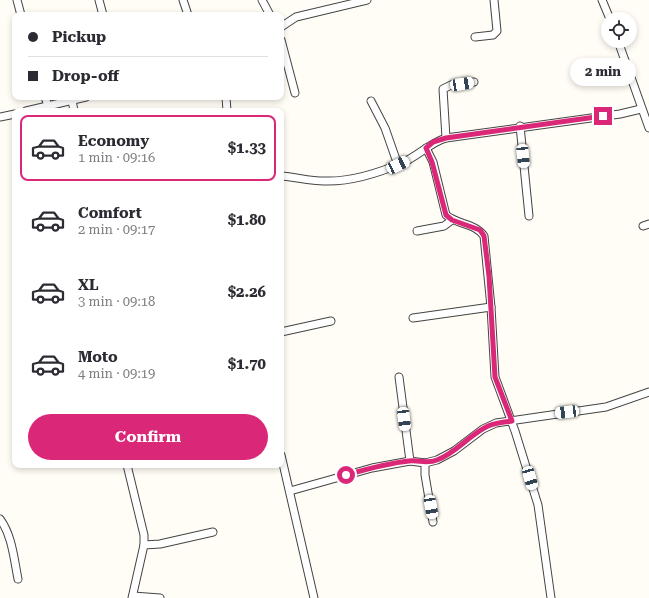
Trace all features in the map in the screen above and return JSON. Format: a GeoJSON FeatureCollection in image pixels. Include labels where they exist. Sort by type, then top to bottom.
{"type":"FeatureCollection","features":[{"type":"Feature","properties":{"kind":"street"},"geometry":{"type":"LineString","coordinates":[[17,0],[20,12]]}},
{"type":"Feature","properties":{"kind":"street"},"geometry":{"type":"LineString","coordinates":[[99,0],[103,12]]}},
{"type":"Feature","properties":{"kind":"street"},"geometry":{"type":"LineString","coordinates":[[183,0],[187,12]]}},
{"type":"Feature","properties":{"kind":"street"},"geometry":{"type":"LineString","coordinates":[[262,0],[268,12]]}},
{"type":"Feature","properties":{"kind":"street"},"geometry":{"type":"LineString","coordinates":[[284,25],[296,17],[367,0]]}},
{"type":"Feature","properties":{"kind":"street"},"geometry":{"type":"LineString","coordinates":[[475,37],[493,35],[497,31],[494,0]]}},
{"type":"Feature","properties":{"kind":"street"},"geometry":{"type":"LineString","coordinates":[[602,0],[607,12]]}},
{"type":"Feature","properties":{"kind":"street"},"geometry":{"type":"LineString","coordinates":[[620,48],[649,128]]}},
{"type":"Feature","properties":{"kind":"street"},"geometry":{"type":"LineString","coordinates":[[284,49],[295,93]]}},
{"type":"Feature","properties":{"kind":"street"},"geometry":{"type":"LineString","coordinates":[[446,138],[443,89],[451,85],[474,82]]}},
{"type":"Feature","properties":{"kind":"street"},"geometry":{"type":"LineString","coordinates":[[46,100],[48,106]]}},
{"type":"Feature","properties":{"kind":"street"},"geometry":{"type":"LineString","coordinates":[[41,108],[72,100],[73,108]]}},
{"type":"Feature","properties":{"kind":"street"},"geometry":{"type":"LineString","coordinates":[[372,101],[385,128],[398,165]]}},
{"type":"Feature","properties":{"kind":"street"},"geometry":{"type":"LineString","coordinates":[[284,176],[322,181],[339,181],[367,175],[398,165],[411,158],[433,142],[446,138],[520,126],[620,114],[642,109]]}},
{"type":"Feature","properties":{"kind":"street"},"geometry":{"type":"LineString","coordinates":[[0,117],[12,115]]}},
{"type":"Feature","properties":{"kind":"street"},"geometry":{"type":"LineString","coordinates":[[520,126],[529,216]]}},
{"type":"Feature","properties":{"kind":"street"},"geometry":{"type":"LineString","coordinates":[[426,148],[432,162],[446,215],[452,220],[473,226],[480,230],[484,236],[491,307],[495,377],[512,421],[538,505],[551,598]]}},
{"type":"Feature","properties":{"kind":"street"},"geometry":{"type":"LineString","coordinates":[[417,231],[444,226],[452,220]]}},
{"type":"Feature","properties":{"kind":"street"},"geometry":{"type":"LineString","coordinates":[[413,318],[491,307]]}},
{"type":"Feature","properties":{"kind":"street"},"geometry":{"type":"LineString","coordinates":[[284,331],[331,321]]}},
{"type":"Feature","properties":{"kind":"street"},"geometry":{"type":"LineString","coordinates":[[399,378],[410,461]]}},
{"type":"Feature","properties":{"kind":"street"},"geometry":{"type":"LineString","coordinates":[[290,491],[372,468],[410,461],[425,463],[446,456],[489,425],[606,407],[649,392]]}},
{"type":"Feature","properties":{"kind":"street"},"geometry":{"type":"LineString","coordinates":[[425,463],[425,475],[433,522]]}},
{"type":"Feature","properties":{"kind":"street"},"geometry":{"type":"LineString","coordinates":[[284,467],[314,598]]}},
{"type":"Feature","properties":{"kind":"street"},"geometry":{"type":"LineString","coordinates":[[128,468],[139,509],[144,535],[144,545],[133,597],[160,598]]}},
{"type":"Feature","properties":{"kind":"street"},"geometry":{"type":"LineString","coordinates":[[0,519],[8,537],[18,579]]}},
{"type":"Feature","properties":{"kind":"street"},"geometry":{"type":"LineString","coordinates":[[144,545],[160,544],[213,532]]}},
{"type":"Feature","properties":{"kind":"route"},"geometry":{"type":"LineString","coordinates":[[346,475],[372,468],[410,461],[425,463],[431,462],[454,451],[489,425],[512,421],[504,404],[495,377],[487,246],[484,236],[480,230],[473,226],[452,220],[446,215],[431,157],[426,148],[433,142],[446,138],[520,126],[603,116]]}}]}
